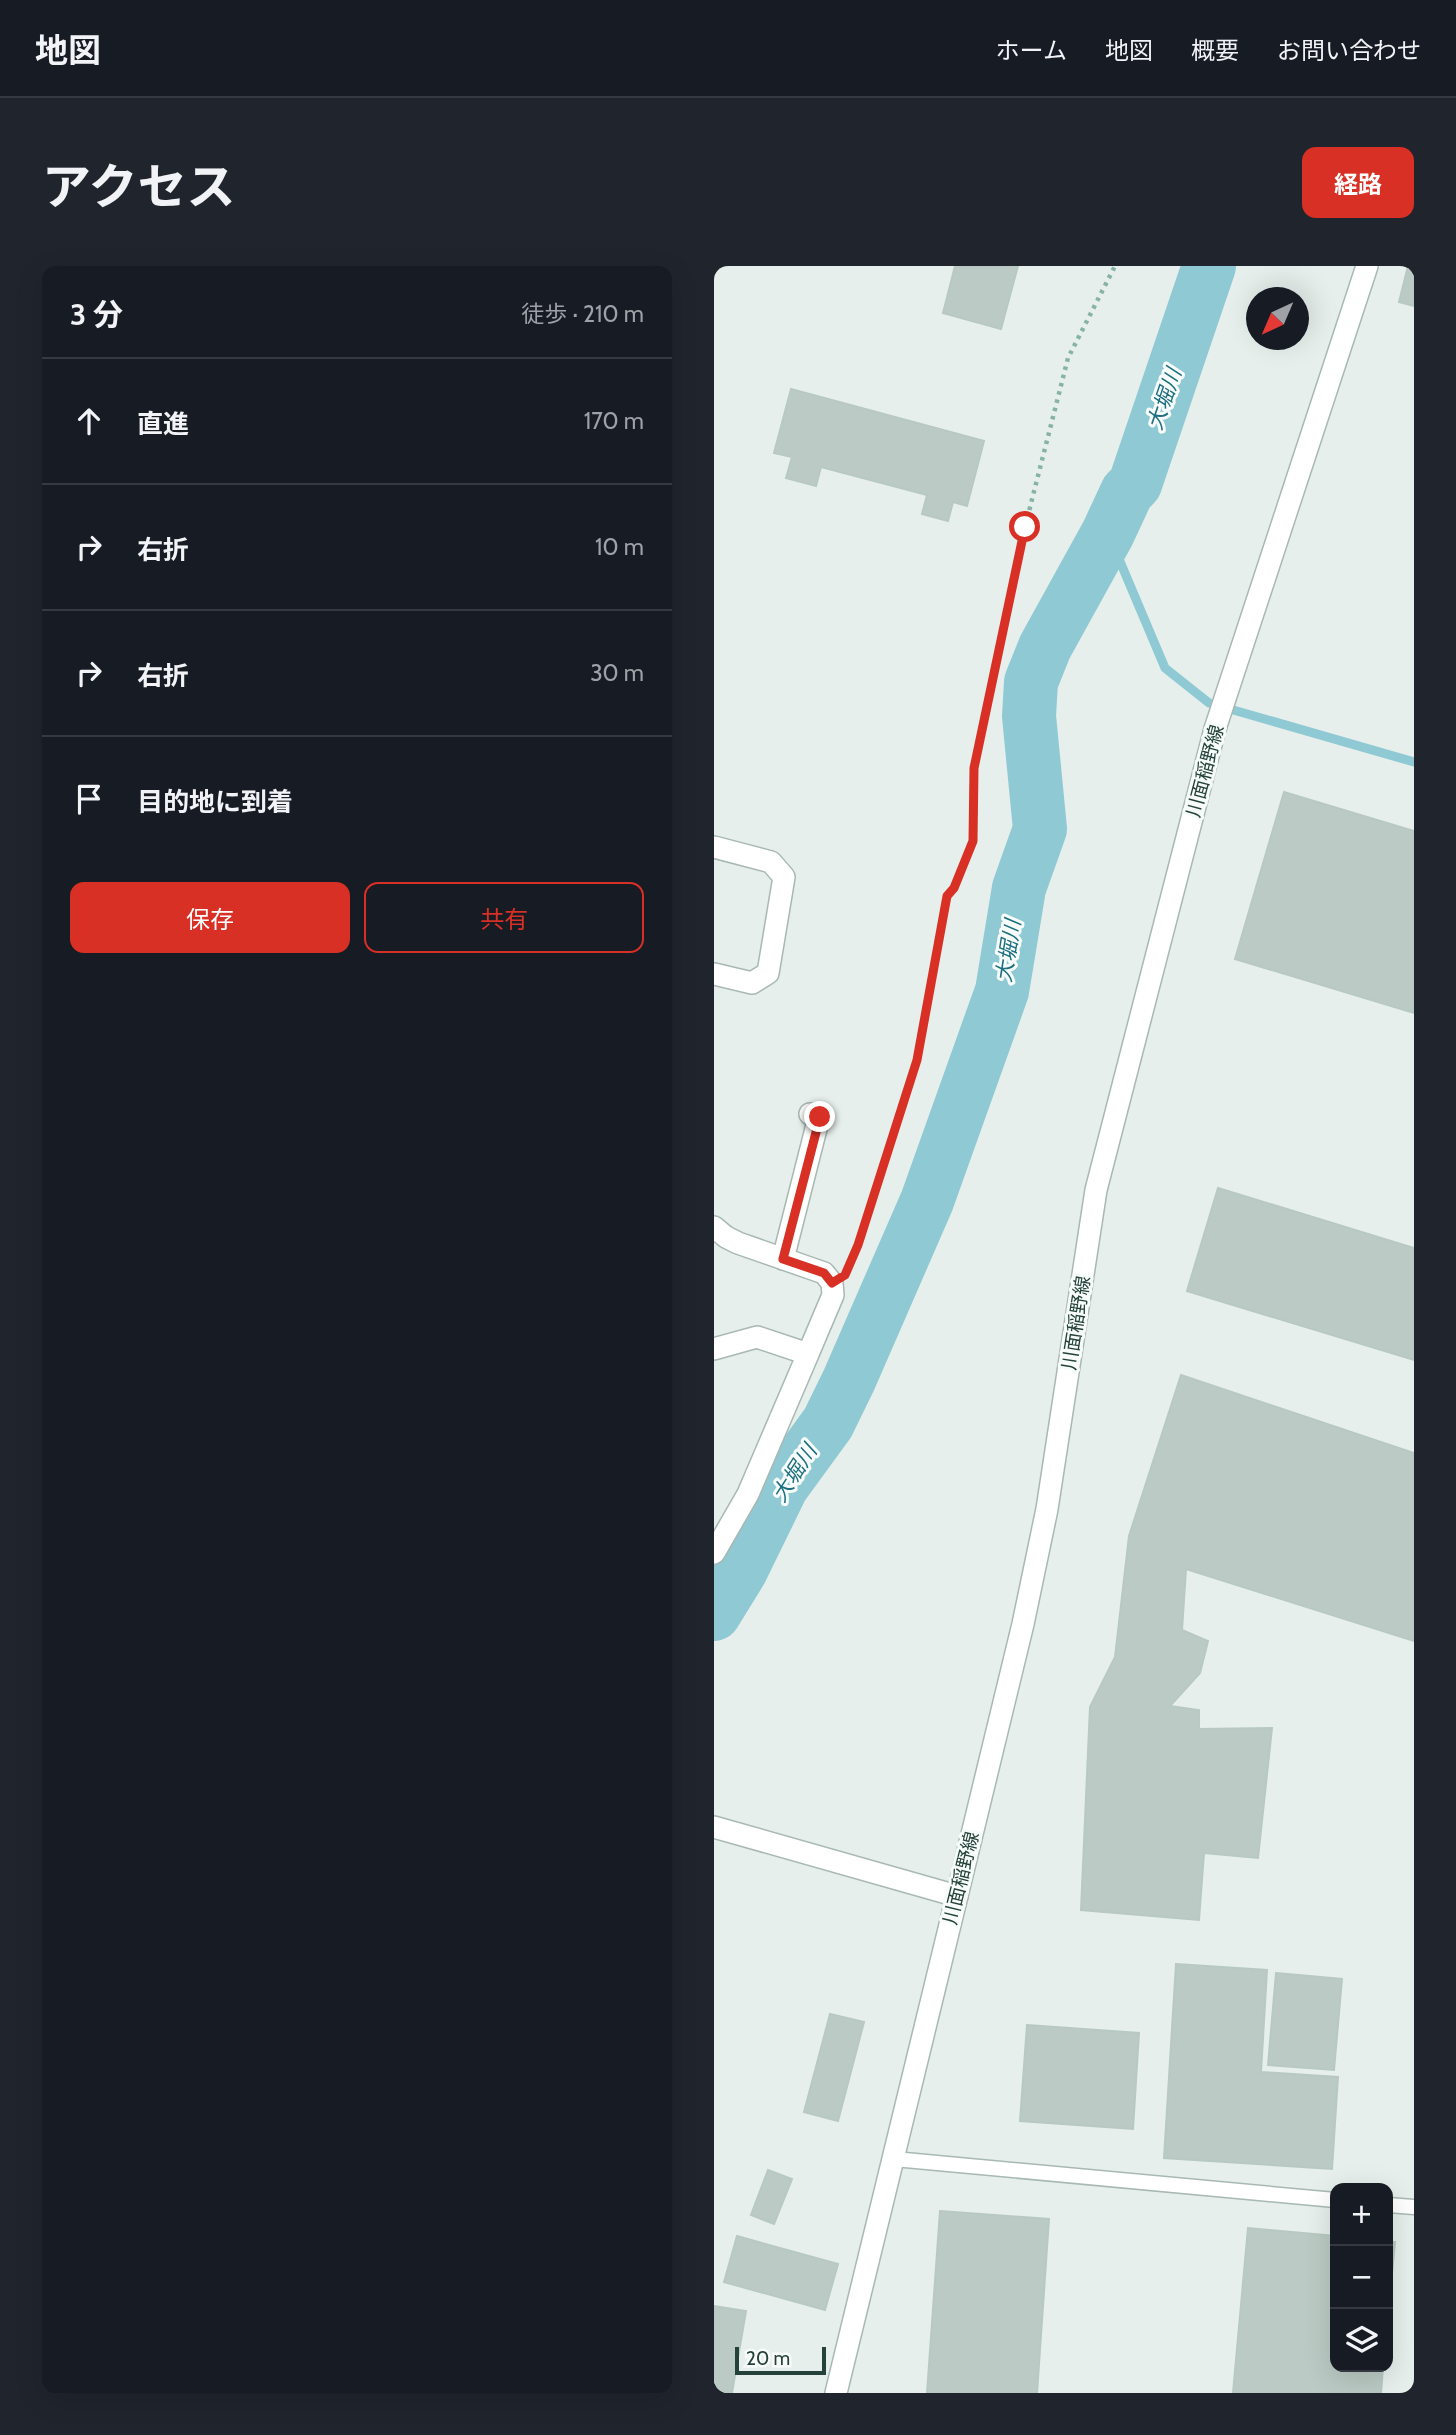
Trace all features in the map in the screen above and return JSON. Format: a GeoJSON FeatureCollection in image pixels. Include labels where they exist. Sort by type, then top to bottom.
{"type":"FeatureCollection","features":[{"type":"Feature","properties":{"kind":"street","name":"川面稲野線"},"geometry":{"type":"LineString","coordinates":[[836,2393],[1023,1624],[1047,1509],[1096,1190],[1216,729],[1367,266]]}},
{"type":"Feature","properties":{"kind":"street"},"geometry":{"type":"LineString","coordinates":[[714,847],[771,862],[783,877],[768,973],[752,983],[714,974]]}},
{"type":"Feature","properties":{"kind":"street"},"geometry":{"type":"LineString","coordinates":[[783,1259],[819,1117]]}},
{"type":"Feature","properties":{"kind":"street"},"geometry":{"type":"LineString","coordinates":[[714,1227],[738,1243],[824,1273],[832,1283],[833,1295],[748,1494],[714,1553]]}},
{"type":"Feature","properties":{"kind":"street"},"geometry":{"type":"LineString","coordinates":[[714,1349],[757,1337],[808,1354]]}},
{"type":"Feature","properties":{"kind":"street"},"geometry":{"type":"LineString","coordinates":[[714,1827],[957,1896]]}},
{"type":"Feature","properties":{"kind":"lane"},"geometry":{"type":"LineString","coordinates":[[894,2159],[1330,2200]]}},
{"type":"Feature","properties":{"kind":"lane"},"geometry":{"type":"LineString","coordinates":[[1393,2205],[1414,2207]]}},
{"type":"Feature","properties":{"kind":"path"},"geometry":{"type":"LineString","coordinates":[[832,1283],[845,1275],[858,1245],[917,1060],[947,896],[954,888],[973,841],[974,768],[1028,514],[1068,358],[1115,266]]}},
{"type":"Feature","properties":{"kind":"building"},"geometry":{"type":"Polygon","coordinates":[[[955,266],[1018,266],[1001,329],[943,313],[955,266]]]}},
{"type":"Feature","properties":{"kind":"building"},"geometry":{"type":"Polygon","coordinates":[[[1408,266],[1414,266],[1414,306],[1399,302],[1408,266]]]}},
{"type":"Feature","properties":{"kind":"building"},"geometry":{"type":"Polygon","coordinates":[[[791,389],[984,441],[967,506],[953,502],[948,521],[922,514],[927,495],[821,467],[816,486],[786,478],[792,457],[774,453],[791,389]]]}},
{"type":"Feature","properties":{"kind":"building"},"geometry":{"type":"Polygon","coordinates":[[[1284,792],[1414,831],[1414,1013],[1235,959],[1284,792]]]}},
{"type":"Feature","properties":{"kind":"building"},"geometry":{"type":"Polygon","coordinates":[[[1218,1188],[1414,1248],[1414,1360],[1187,1291],[1218,1188]]]}},
{"type":"Feature","properties":{"kind":"building"},"geometry":{"type":"Polygon","coordinates":[[[1181,1375],[1414,1453],[1414,1641],[1186,1569],[1182,1630],[1208,1641],[1200,1673],[1170,1706],[1199,1710],[1199,1729],[1272,1728],[1258,1858],[1204,1853],[1199,1920],[1081,1910],[1090,1707],[1115,1657],[1129,1536],[1181,1375]]]}},
{"type":"Feature","properties":{"kind":"building"},"geometry":{"type":"Polygon","coordinates":[[[1176,1964],[1267,1970],[1261,2072],[1338,2077],[1332,2169],[1164,2158],[1176,1964]]]}},
{"type":"Feature","properties":{"kind":"building"},"geometry":{"type":"Polygon","coordinates":[[[1276,1973],[1342,1979],[1334,2070],[1268,2065],[1276,1973]]]}},
{"type":"Feature","properties":{"kind":"building"},"geometry":{"type":"Polygon","coordinates":[[[830,2014],[864,2022],[838,2121],[804,2112],[830,2014]]]}},
{"type":"Feature","properties":{"kind":"building"},"geometry":{"type":"Polygon","coordinates":[[[1027,2025],[1139,2033],[1133,2129],[1020,2121],[1027,2025]]]}},
{"type":"Feature","properties":{"kind":"building"},"geometry":{"type":"Polygon","coordinates":[[[768,2170],[792,2179],[774,2224],[751,2215],[768,2170]]]}},
{"type":"Feature","properties":{"kind":"building"},"geometry":{"type":"Polygon","coordinates":[[[940,2211],[1049,2219],[1037,2393],[927,2393],[940,2211]]]}},
{"type":"Feature","properties":{"kind":"building"},"geometry":{"type":"Polygon","coordinates":[[[1248,2228],[1330,2236],[1330,2372],[1383,2372],[1381,2393],[1233,2393],[1248,2228]]]}},
{"type":"Feature","properties":{"kind":"building"},"geometry":{"type":"Polygon","coordinates":[[[737,2236],[838,2264],[825,2310],[724,2282],[737,2236]]]}},
{"type":"Feature","properties":{"kind":"building"},"geometry":{"type":"Polygon","coordinates":[[[714,2306],[746,2311],[732,2393],[714,2393],[714,2306]]]}},
{"type":"Feature","properties":{"kind":"waterway","name":"大堀川"},"geometry":{"type":"LineString","coordinates":[[714,1614],[741,1570],[782,1486],[828,1423],[927,1201],[1002,991],[1019,888],[1040,829],[1029,716],[1031,682],[1045,647],[1108,533],[1127,492],[1135,484],[1209,266]]}},
{"type":"Feature","properties":{"kind":"waterway"},"geometry":{"type":"LineString","coordinates":[[1108,533],[1165,668],[1209,703],[1414,762]]}},
{"type":"Feature","properties":{"kind":"route"},"geometry":{"type":"LineString","coordinates":[[820,1117],[783,1259],[824,1273],[832,1283],[845,1275],[858,1245],[917,1060],[947,896],[954,888],[973,841],[974,768],[1025,527]]}}]}
